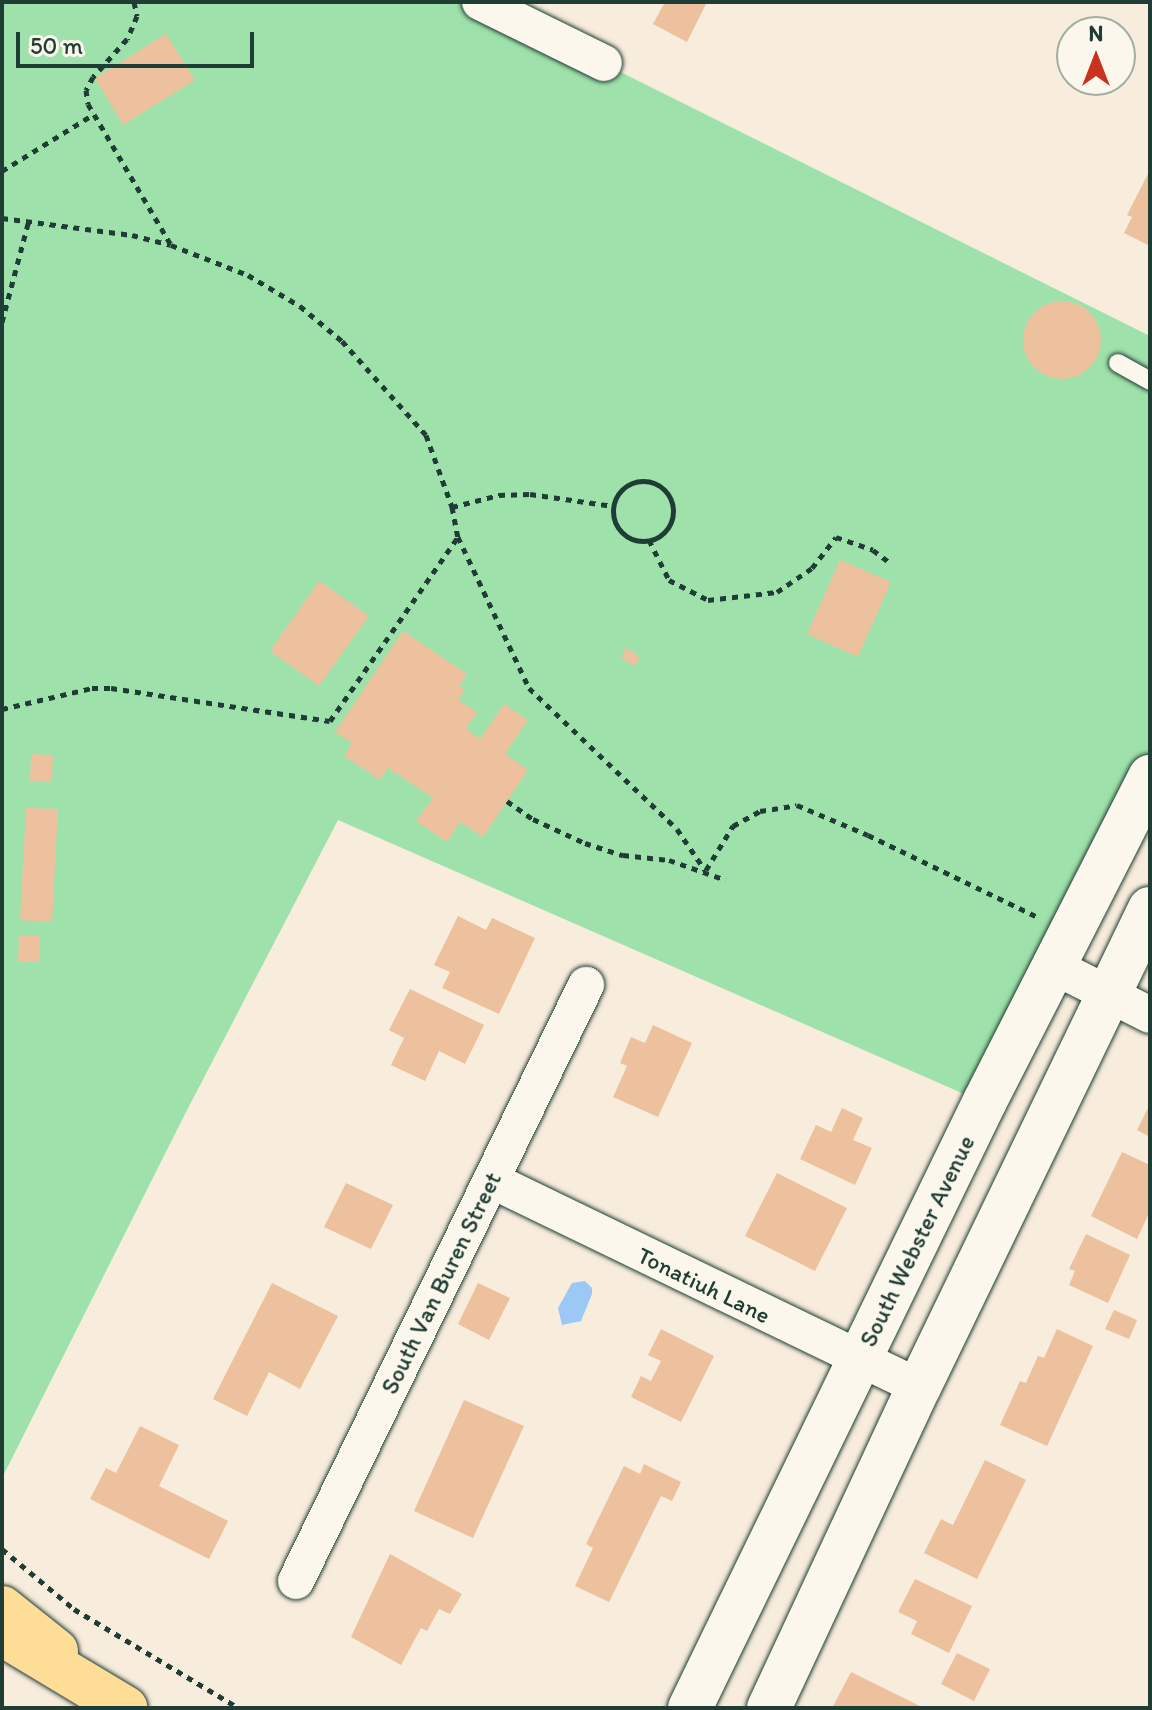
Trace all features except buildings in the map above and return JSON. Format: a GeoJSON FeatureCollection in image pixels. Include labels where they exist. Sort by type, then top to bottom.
{"type":"FeatureCollection","features":[{"type":"Feature","properties":{"kind":"main road","name":"South Webster Avenue"},"geometry":{"type":"LineString","coordinates":[[690,1708],[858,1360],[1150,777]]}},
{"type":"Feature","properties":{"kind":"main road"},"geometry":{"type":"LineString","coordinates":[[769,1708],[919,1387],[1150,909]]}},
{"type":"Feature","properties":{"kind":"main road"},"geometry":{"type":"LineString","coordinates":[[2,1608],[126,1708]]}},
{"type":"Feature","properties":{"kind":"main road"},"geometry":{"type":"LineString","coordinates":[[2,1634],[126,1708]]}},
{"type":"Feature","properties":{"kind":"street"},"geometry":{"type":"LineString","coordinates":[[480,2],[604,63]]}},
{"type":"Feature","properties":{"kind":"street"},"geometry":{"type":"LineString","coordinates":[[1055,967],[1150,1015]]}},
{"type":"Feature","properties":{"kind":"street","name":"South Van Buren Street"},"geometry":{"type":"LineString","coordinates":[[296,1581],[586,985]]}},
{"type":"Feature","properties":{"kind":"street","name":"Tonatiuh Lane"},"geometry":{"type":"LineString","coordinates":[[491,1180],[919,1387]]}},
{"type":"Feature","properties":{"kind":"lane"},"geometry":{"type":"LineString","coordinates":[[1118,363],[1150,381]]}},
{"type":"Feature","properties":{"kind":"path"},"geometry":{"type":"LineString","coordinates":[[134,2],[137,16],[127,39],[86,90],[94,114],[171,245]]}},
{"type":"Feature","properties":{"kind":"path"},"geometry":{"type":"LineString","coordinates":[[2,171],[94,114]]}},
{"type":"Feature","properties":{"kind":"path"},"geometry":{"type":"LineString","coordinates":[[2,218],[132,235],[171,245],[248,275],[300,306],[342,341],[426,435],[452,507],[458,537],[529,688],[677,829],[705,870]]}},
{"type":"Feature","properties":{"kind":"path"},"geometry":{"type":"LineString","coordinates":[[2,322],[29,220]]}},
{"type":"Feature","properties":{"kind":"path"},"geometry":{"type":"LineString","coordinates":[[642,480],[661,486],[672,502],[671,521],[666,530],[649,540],[629,538],[621,532],[612,514],[623,487],[632,482],[642,480]]}},
{"type":"Feature","properties":{"kind":"path"},"geometry":{"type":"LineString","coordinates":[[452,507],[499,495],[530,494],[613,506]]}},
{"type":"Feature","properties":{"kind":"path"},"geometry":{"type":"LineString","coordinates":[[2,709],[92,688],[111,688],[330,721],[458,537]]}},
{"type":"Feature","properties":{"kind":"path"},"geometry":{"type":"LineString","coordinates":[[649,540],[669,580],[708,600],[777,592],[812,568],[836,537],[873,550],[889,562]]}},
{"type":"Feature","properties":{"kind":"path"},"geometry":{"type":"LineString","coordinates":[[507,801],[533,819],[585,843],[623,855],[669,860],[705,870],[726,880]]}},
{"type":"Feature","properties":{"kind":"path"},"geometry":{"type":"LineString","coordinates":[[705,870],[733,826],[760,811],[797,805],[868,835],[1049,923]]}},
{"type":"Feature","properties":{"kind":"path"},"geometry":{"type":"LineString","coordinates":[[2,1549],[74,1609],[239,1708]]}},
{"type":"Feature","properties":{"kind":"green space"},"geometry":{"type":"Polygon","coordinates":[[[2,2],[480,2],[1150,336],[1150,777],[971,1097],[338,820],[184,1116],[2,1478],[2,2]]]}},
{"type":"Feature","properties":{"kind":"water"},"geometry":{"type":"Polygon","coordinates":[[[585,1281],[592,1288],[592,1294],[581,1321],[562,1325],[558,1308],[572,1283],[585,1281]]]}}]}
